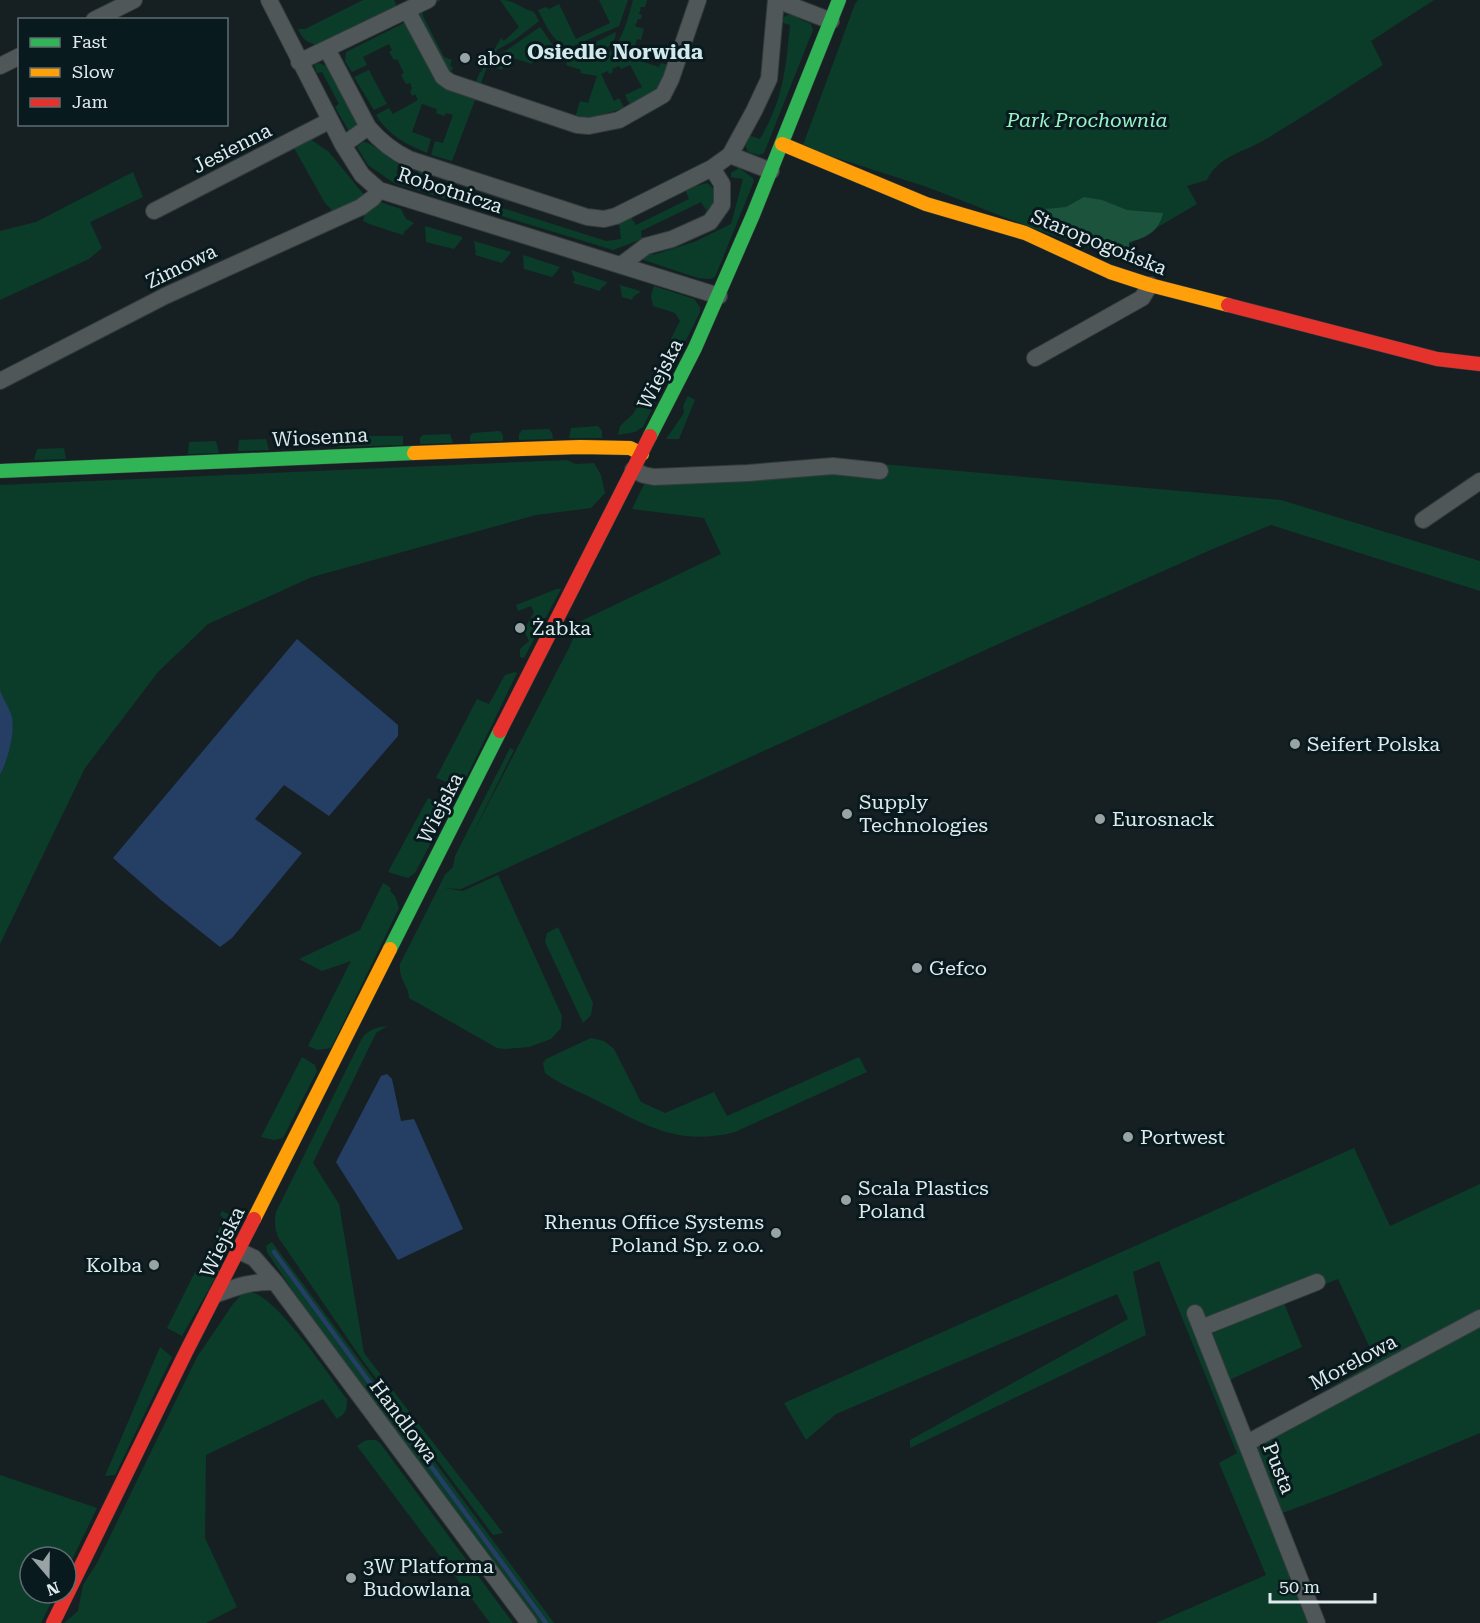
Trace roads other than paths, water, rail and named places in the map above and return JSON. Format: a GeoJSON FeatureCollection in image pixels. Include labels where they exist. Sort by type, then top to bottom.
{"type":"FeatureCollection","features":[{"type":"Feature","properties":{"kind":"street"},"geometry":{"type":"LineString","coordinates":[[98,18],[134,0]]}},
{"type":"Feature","properties":{"kind":"street","name":"Robotnicza"},"geometry":{"type":"LineString","coordinates":[[269,0],[329,121],[362,175],[379,190],[719,296]]}},
{"type":"Feature","properties":{"kind":"street"},"geometry":{"type":"LineString","coordinates":[[299,62],[428,0]]}},
{"type":"Feature","properties":{"kind":"street"},"geometry":{"type":"LineString","coordinates":[[407,10],[443,77],[450,82],[577,125],[589,126],[619,120],[663,95],[671,79],[698,0]]}},
{"type":"Feature","properties":{"kind":"street"},"geometry":{"type":"LineString","coordinates":[[327,49],[369,127],[379,141],[395,153],[598,219],[616,216],[629,210],[712,168],[730,156],[769,79],[777,0],[831,21]]}},
{"type":"Feature","properties":{"kind":"street","name":"Wiejska"},"geometry":{"type":"LineString","coordinates":[[53,1623],[186,1352],[699,340],[771,171],[839,0]]}},
{"type":"Feature","properties":{"kind":"street"},"geometry":{"type":"LineString","coordinates":[[0,66],[18,57]]}},
{"type":"Feature","properties":{"kind":"street","name":"Jesienna"},"geometry":{"type":"LineString","coordinates":[[154,211],[329,121]]}},
{"type":"Feature","properties":{"kind":"street"},"geometry":{"type":"LineString","coordinates":[[343,145],[369,127]]}},
{"type":"Feature","properties":{"kind":"street","name":"Staropogońska"},"geometry":{"type":"LineString","coordinates":[[782,144],[926,204],[1025,233],[1110,272],[1150,285],[1437,359],[1480,364]]}},
{"type":"Feature","properties":{"kind":"street"},"geometry":{"type":"LineString","coordinates":[[730,156],[771,171]]}},
{"type":"Feature","properties":{"kind":"street"},"geometry":{"type":"LineString","coordinates":[[621,265],[646,246],[710,222],[722,205],[722,184],[712,168]]}},
{"type":"Feature","properties":{"kind":"street","name":"Zimowa"},"geometry":{"type":"LineString","coordinates":[[0,381],[165,296],[361,207],[379,190]]}},
{"type":"Feature","properties":{"kind":"street"},"geometry":{"type":"LineString","coordinates":[[1035,358],[1142,298],[1150,285]]}},
{"type":"Feature","properties":{"kind":"street","name":"Wiosenna"},"geometry":{"type":"LineString","coordinates":[[0,471],[368,454],[573,448],[630,448],[642,454]]}},
{"type":"Feature","properties":{"kind":"street"},"geometry":{"type":"LineString","coordinates":[[633,470],[654,477],[833,466],[880,471]]}},
{"type":"Feature","properties":{"kind":"street"},"geometry":{"type":"LineString","coordinates":[[1423,520],[1480,481]]}},
{"type":"Feature","properties":{"kind":"street","name":"Handlowa"},"geometry":{"type":"LineString","coordinates":[[239,1251],[254,1258],[275,1282],[529,1623]]}},
{"type":"Feature","properties":{"kind":"street"},"geometry":{"type":"LineString","coordinates":[[217,1294],[242,1284],[258,1281],[275,1282]]}},
{"type":"Feature","properties":{"kind":"street","name":"Pusta"},"geometry":{"type":"LineString","coordinates":[[1317,1282],[1198,1320],[1317,1623]]}},
{"type":"Feature","properties":{"kind":"street","name":"Morelowa"},"geometry":{"type":"LineString","coordinates":[[1247,1443],[1480,1318]]}},
{"type":"Feature","properties":{"kind":"water"},"geometry":{"type":"Polygon","coordinates":[[[297,639],[398,725],[398,736],[329,816],[284,785],[255,819],[302,853],[232,938],[220,947],[113,858],[297,639]]]}},
{"type":"Feature","properties":{"kind":"water"},"geometry":{"type":"Polygon","coordinates":[[[0,690],[11,714],[13,731],[6,762],[0,775],[0,690]]]}},
{"type":"Feature","properties":{"kind":"water"},"geometry":{"type":"Polygon","coordinates":[[[387,1074],[392,1079],[401,1121],[414,1119],[463,1229],[398,1260],[336,1162],[381,1076],[387,1074]]]}},
{"type":"Feature","properties":{"kind":"waterway"},"geometry":{"type":"LineString","coordinates":[[274,1252],[546,1623]]}},
{"type":"Feature","properties":{"kind":"place","name":"abc"},"geometry":{"type":"Point","coordinates":[465,58]}},
{"type":"Feature","properties":{"kind":"place","name":"Żabka"},"geometry":{"type":"Point","coordinates":[520,628]}},
{"type":"Feature","properties":{"kind":"place","name":"Seifert Polska"},"geometry":{"type":"Point","coordinates":[1295,744]}},
{"type":"Feature","properties":{"kind":"place","name":"Supply Technologies"},"geometry":{"type":"Point","coordinates":[847,814]}},
{"type":"Feature","properties":{"kind":"place","name":"Eurosnack"},"geometry":{"type":"Point","coordinates":[1100,819]}},
{"type":"Feature","properties":{"kind":"place","name":"Gefco"},"geometry":{"type":"Point","coordinates":[917,968]}},
{"type":"Feature","properties":{"kind":"place","name":"Portwest"},"geometry":{"type":"Point","coordinates":[1128,1137]}},
{"type":"Feature","properties":{"kind":"place","name":"Scala Plastics Poland"},"geometry":{"type":"Point","coordinates":[846,1200]}},
{"type":"Feature","properties":{"kind":"place","name":"Rhenus Office Systems Poland Sp. z o.o."},"geometry":{"type":"Point","coordinates":[776,1233]}},
{"type":"Feature","properties":{"kind":"place","name":"Kolba"},"geometry":{"type":"Point","coordinates":[154,1265]}},
{"type":"Feature","properties":{"kind":"place","name":"3W Platforma Budowlana"},"geometry":{"type":"Point","coordinates":[351,1578]}},
{"type":"Feature","properties":{"kind":"district","name":"Osiedle Norwida"},"geometry":{"type":"Point","coordinates":[615,52]}},
{"type":"Feature","properties":{"kind":"park label","name":"Park Prochownia"},"geometry":{"type":"Point","coordinates":[1087,120]}}]}
